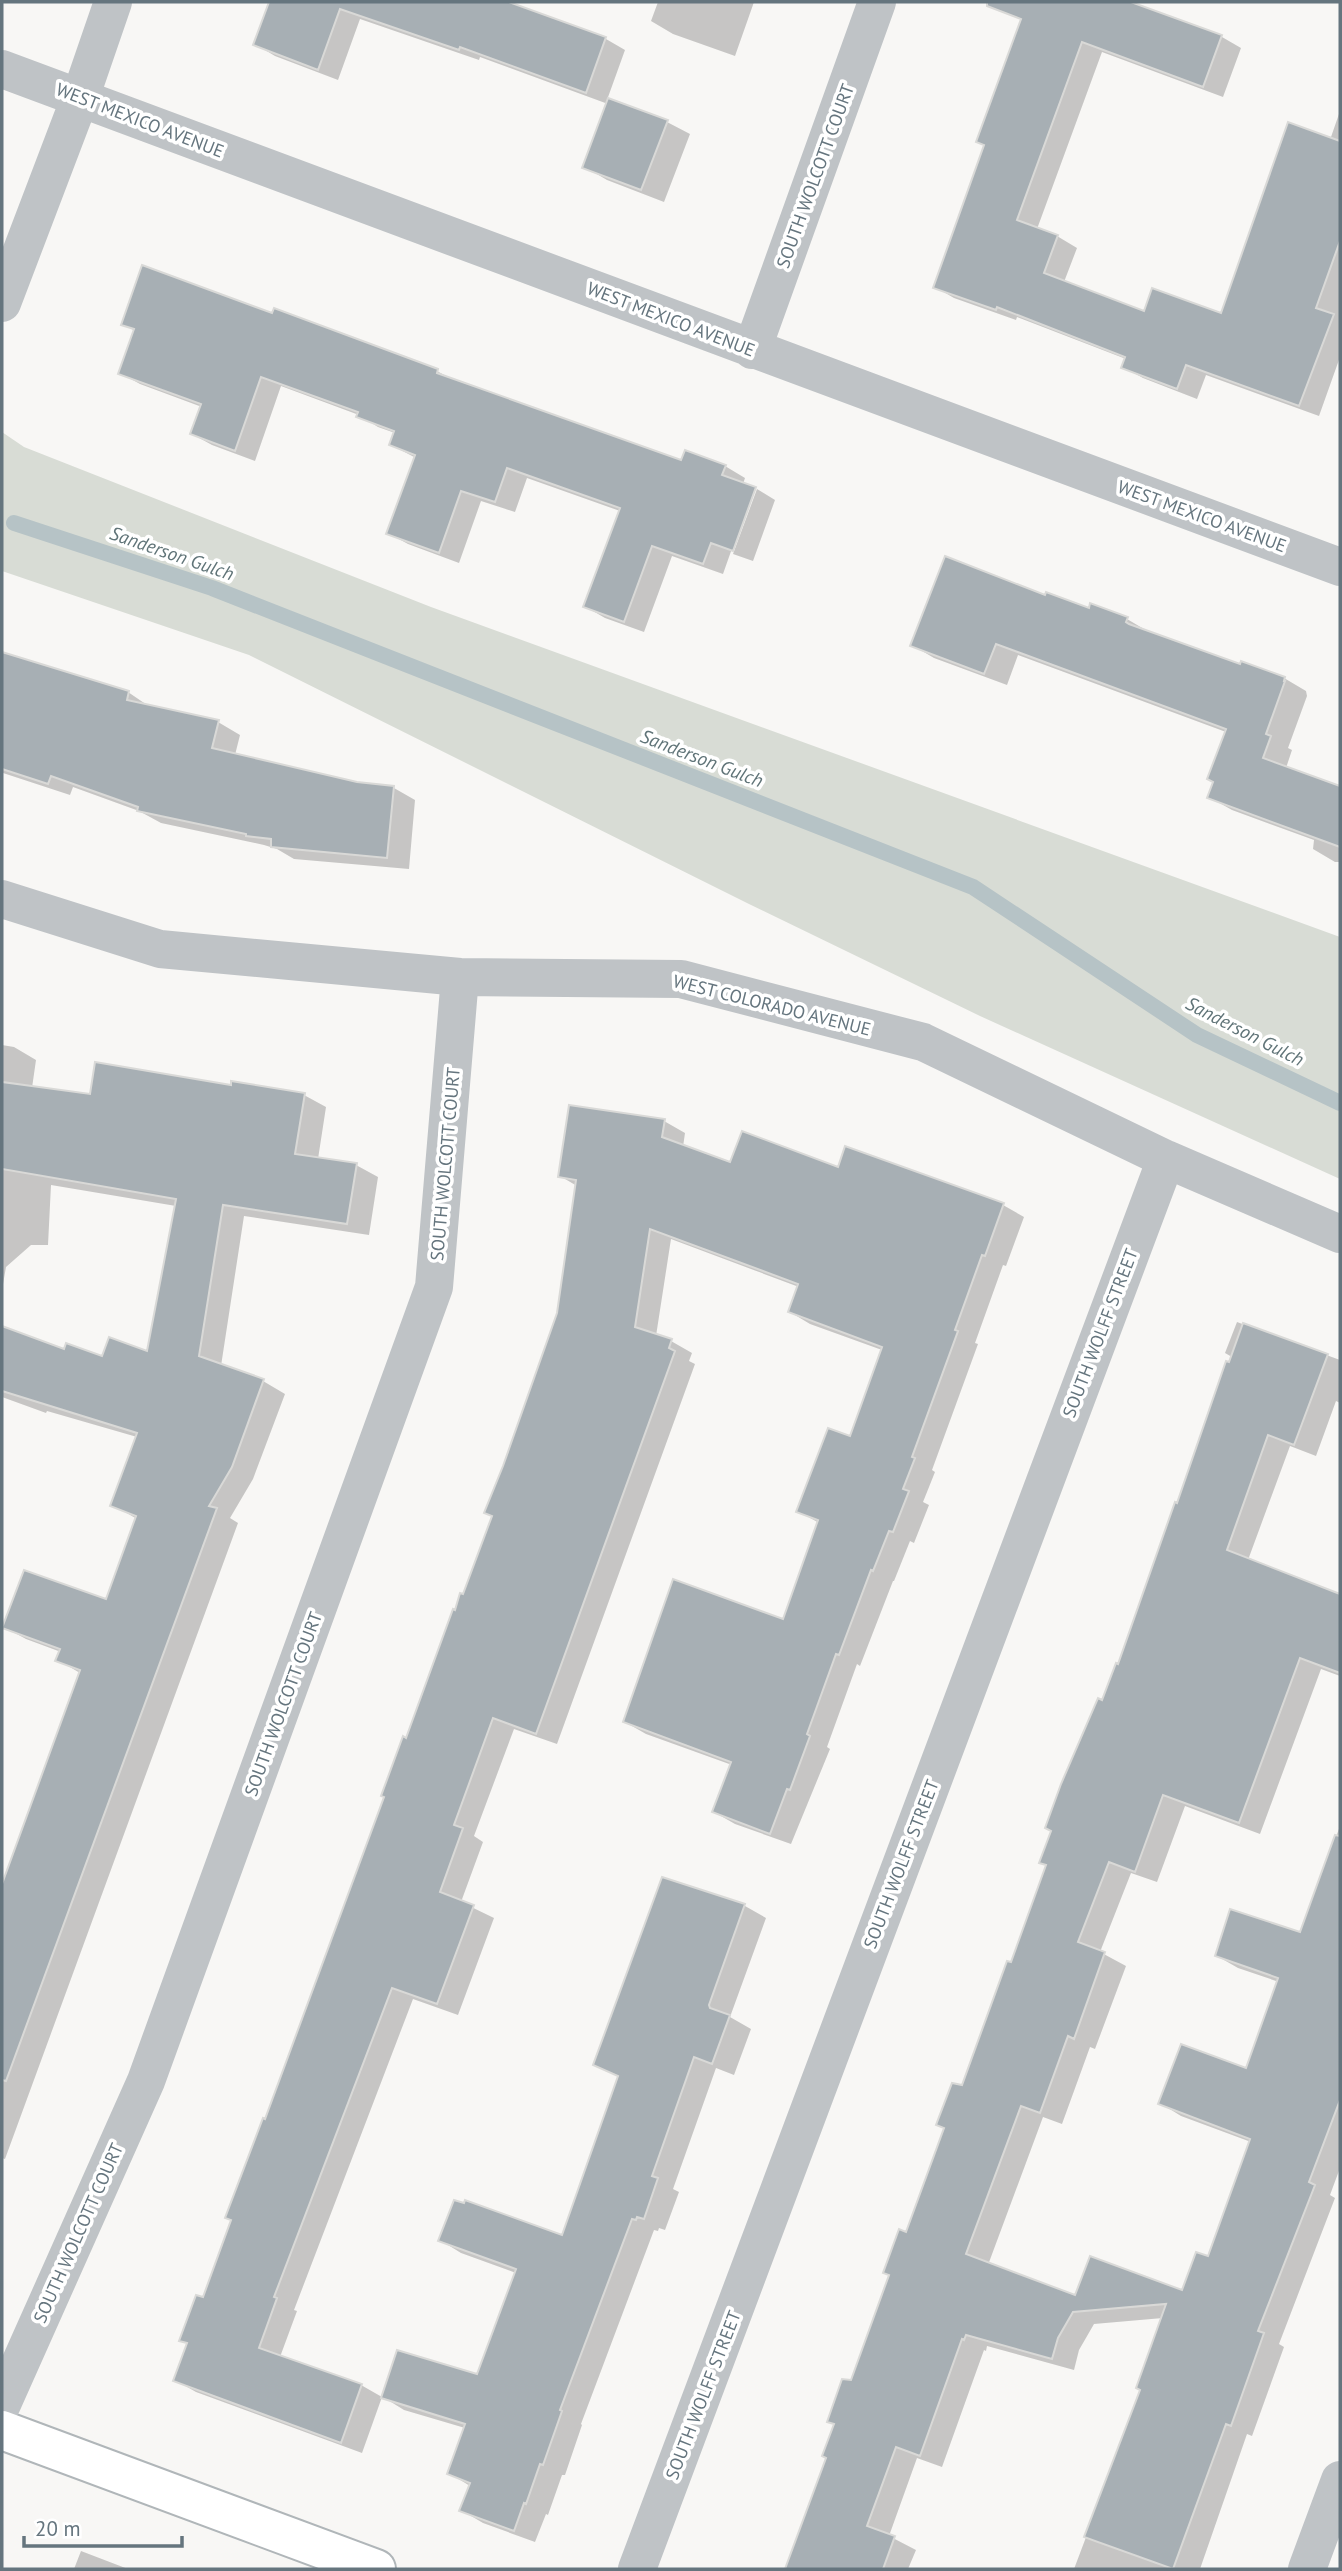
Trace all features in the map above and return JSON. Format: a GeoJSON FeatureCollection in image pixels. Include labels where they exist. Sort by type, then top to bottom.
{"type":"FeatureCollection","features":[{"type":"Feature","properties":{"kind":"main road"},"geometry":{"type":"LineString","coordinates":[[2,2430],[376,2569]]}},
{"type":"Feature","properties":{"kind":"street"},"geometry":{"type":"LineString","coordinates":[[2,303],[80,98],[113,2]]}},
{"type":"Feature","properties":{"kind":"street","name":"SOUTH WOLCOTT COURT"},"geometry":{"type":"LineString","coordinates":[[752,350],[877,2]]}},
{"type":"Feature","properties":{"kind":"street","name":"WEST MEXICO AVENUE"},"geometry":{"type":"LineString","coordinates":[[2,69],[1340,567]]}},
{"type":"Feature","properties":{"kind":"street","name":"WEST COLORADO AVENUE"},"geometry":{"type":"LineString","coordinates":[[2,899],[160,949],[460,978],[681,979],[923,1042],[1166,1159],[1340,1234]]}},
{"type":"Feature","properties":{"kind":"street","name":"SOUTH WOLCOTT COURT"},"geometry":{"type":"LineString","coordinates":[[2,2404],[146,2081],[435,1287],[460,978]]}},
{"type":"Feature","properties":{"kind":"street","name":"SOUTH WOLFF STREET"},"geometry":{"type":"LineString","coordinates":[[637,2569],[1166,1159]]}},
{"type":"Feature","properties":{"kind":"street"},"geometry":{"type":"LineString","coordinates":[[1307,2569],[1340,2480]]}},
{"type":"Feature","properties":{"kind":"shaded area"},"geometry":{"type":"Polygon","coordinates":[[[2,432],[24,447],[431,607],[1340,937],[1340,1179],[980,1016],[249,655],[2,571],[2,432]]]}},
{"type":"Feature","properties":{"kind":"building"},"geometry":{"type":"Polygon","coordinates":[[[269,2],[509,2],[606,37],[586,93],[460,47],[459,50],[340,9],[318,70],[253,45],[269,2]]]}},
{"type":"Feature","properties":{"kind":"building"},"geometry":{"type":"Polygon","coordinates":[[[987,2],[1131,2],[1222,35],[1203,87],[1082,42],[1017,220],[1058,235],[1044,273],[1144,311],[1152,288],[1221,313],[1288,122],[1340,141],[1340,241],[1316,308],[1334,314],[1299,406],[1186,365],[1177,389],[1121,368],[1125,357],[997,307],[996,310],[933,288],[984,145],[976,142],[1021,19],[987,6],[987,2]]]}},
{"type":"Feature","properties":{"kind":"building"},"geometry":{"type":"Polygon","coordinates":[[[608,98],[668,120],[641,190],[582,168],[608,98]]]}},
{"type":"Feature","properties":{"kind":"building"},"geometry":{"type":"Polygon","coordinates":[[[142,265],[272,313],[274,308],[438,369],[437,373],[681,460],[685,450],[726,465],[722,475],[756,487],[733,551],[711,543],[703,564],[652,546],[624,622],[583,607],[620,508],[507,468],[495,502],[461,491],[439,553],[386,534],[415,455],[389,445],[394,431],[356,417],[358,412],[261,377],[235,451],[190,434],[201,404],[118,374],[134,329],[121,325],[142,265]]]}},
{"type":"Feature","properties":{"kind":"building"},"geometry":{"type":"Polygon","coordinates":[[[945,556],[1045,595],[1046,592],[1089,608],[1090,603],[1128,617],[1126,622],[1129,624],[1240,664],[1241,661],[1285,677],[1266,734],[1271,736],[1263,758],[1340,786],[1340,847],[1207,798],[1213,782],[1207,779],[1226,729],[996,644],[984,674],[910,646],[945,556]]]}},
{"type":"Feature","properties":{"kind":"building"},"geometry":{"type":"Polygon","coordinates":[[[2,652],[129,691],[127,700],[219,720],[212,748],[357,782],[394,786],[387,858],[271,847],[271,839],[246,836],[137,811],[138,807],[51,776],[48,784],[2,769],[2,652]]]}},
{"type":"Feature","properties":{"kind":"building"},"geometry":{"type":"Polygon","coordinates":[[[95,1062],[231,1085],[231,1081],[305,1093],[295,1154],[357,1163],[347,1224],[223,1205],[199,1356],[264,1379],[232,1467],[209,1506],[217,1508],[6,2081],[2,2080],[2,1884],[80,1670],[55,1661],[60,1649],[2,1628],[24,1570],[106,1599],[136,1516],[110,1506],[137,1433],[2,1391],[2,1326],[64,1349],[66,1343],[102,1356],[109,1337],[147,1351],[176,1199],[2,1169],[2,1082],[90,1094],[95,1062]]]}},
{"type":"Feature","properties":{"kind":"building"},"geometry":{"type":"Polygon","coordinates":[[[569,1105],[665,1119],[662,1137],[730,1162],[742,1131],[838,1167],[845,1146],[1004,1203],[985,1256],[982,1255],[955,1330],[958,1331],[912,1457],[915,1458],[903,1489],[909,1491],[893,1532],[889,1531],[873,1571],[871,1570],[839,1655],[836,1654],[807,1734],[810,1736],[770,1834],[712,1812],[731,1762],[623,1722],[673,1579],[783,1619],[818,1520],[796,1512],[828,1428],[850,1436],[882,1347],[788,1312],[798,1284],[650,1229],[635,1327],[672,1339],[669,1348],[675,1351],[536,1734],[493,1718],[454,1825],[463,1828],[440,1892],[474,1905],[437,2004],[392,1988],[274,2297],[277,2298],[259,2348],[362,2384],[341,2443],[173,2381],[187,2343],[179,2341],[196,2295],[203,2297],[231,2220],[225,2218],[263,2118],[265,2119],[384,1797],[381,1796],[403,1736],[406,1738],[453,1609],[455,1610],[460,1593],[463,1594],[492,1516],[484,1513],[557,1313],[576,1180],[558,1177],[569,1105]]]}},
{"type":"Feature","properties":{"kind":"building"},"geometry":{"type":"Polygon","coordinates":[[[1243,1323],[1328,1354],[1294,1445],[1268,1435],[1227,1550],[1340,1594],[1340,1673],[1300,1658],[1239,1823],[1163,1795],[1135,1872],[1109,1862],[1078,1942],[1105,1952],[1074,2039],[1068,2036],[1040,2113],[1021,2106],[966,2254],[1075,2295],[1090,2256],[1182,2290],[1196,2252],[1208,2256],[1250,2139],[1158,2104],[1181,2044],[1246,2068],[1278,1978],[1215,1956],[1230,1909],[1300,1932],[1335,1835],[1340,1836],[1340,2100],[1309,2182],[1315,2185],[1258,2331],[1264,2333],[1231,2426],[1226,2424],[1173,2569],[1084,2537],[1140,2390],[1136,2388],[1166,2304],[1073,2312],[1058,2338],[1052,2359],[966,2335],[964,2340],[962,2339],[920,2456],[896,2447],[867,2526],[895,2536],[883,2569],[785,2569],[826,2458],[822,2456],[834,2424],[827,2422],[842,2379],[851,2380],[889,2275],[883,2273],[899,2229],[906,2232],[944,2128],[936,2125],[952,2083],[962,2085],[1007,1961],[1011,1962],[1046,1865],[1039,1863],[1051,1831],[1045,1828],[1098,1698],[1102,1700],[1116,1663],[1118,1664],[1226,1361],[1229,1362],[1243,1323]]]}},
{"type":"Feature","properties":{"kind":"building"},"geometry":{"type":"Polygon","coordinates":[[[662,1877],[745,1904],[709,2005],[710,2008],[730,2015],[712,2064],[694,2057],[652,2176],[658,2178],[644,2219],[632,2219],[560,2410],[562,2411],[543,2465],[540,2464],[514,2531],[459,2511],[470,2483],[447,2474],[465,2424],[381,2398],[397,2350],[477,2374],[516,2269],[438,2241],[454,2200],[464,2203],[465,2200],[562,2235],[618,2076],[593,2065],[662,1877]]]}},
{"type":"Feature","properties":{"kind":"waterway","name":"Sanderson Gulch"},"geometry":{"type":"LineString","coordinates":[[14,523],[212,588],[973,887],[1197,1035],[1340,1103]]}}]}
